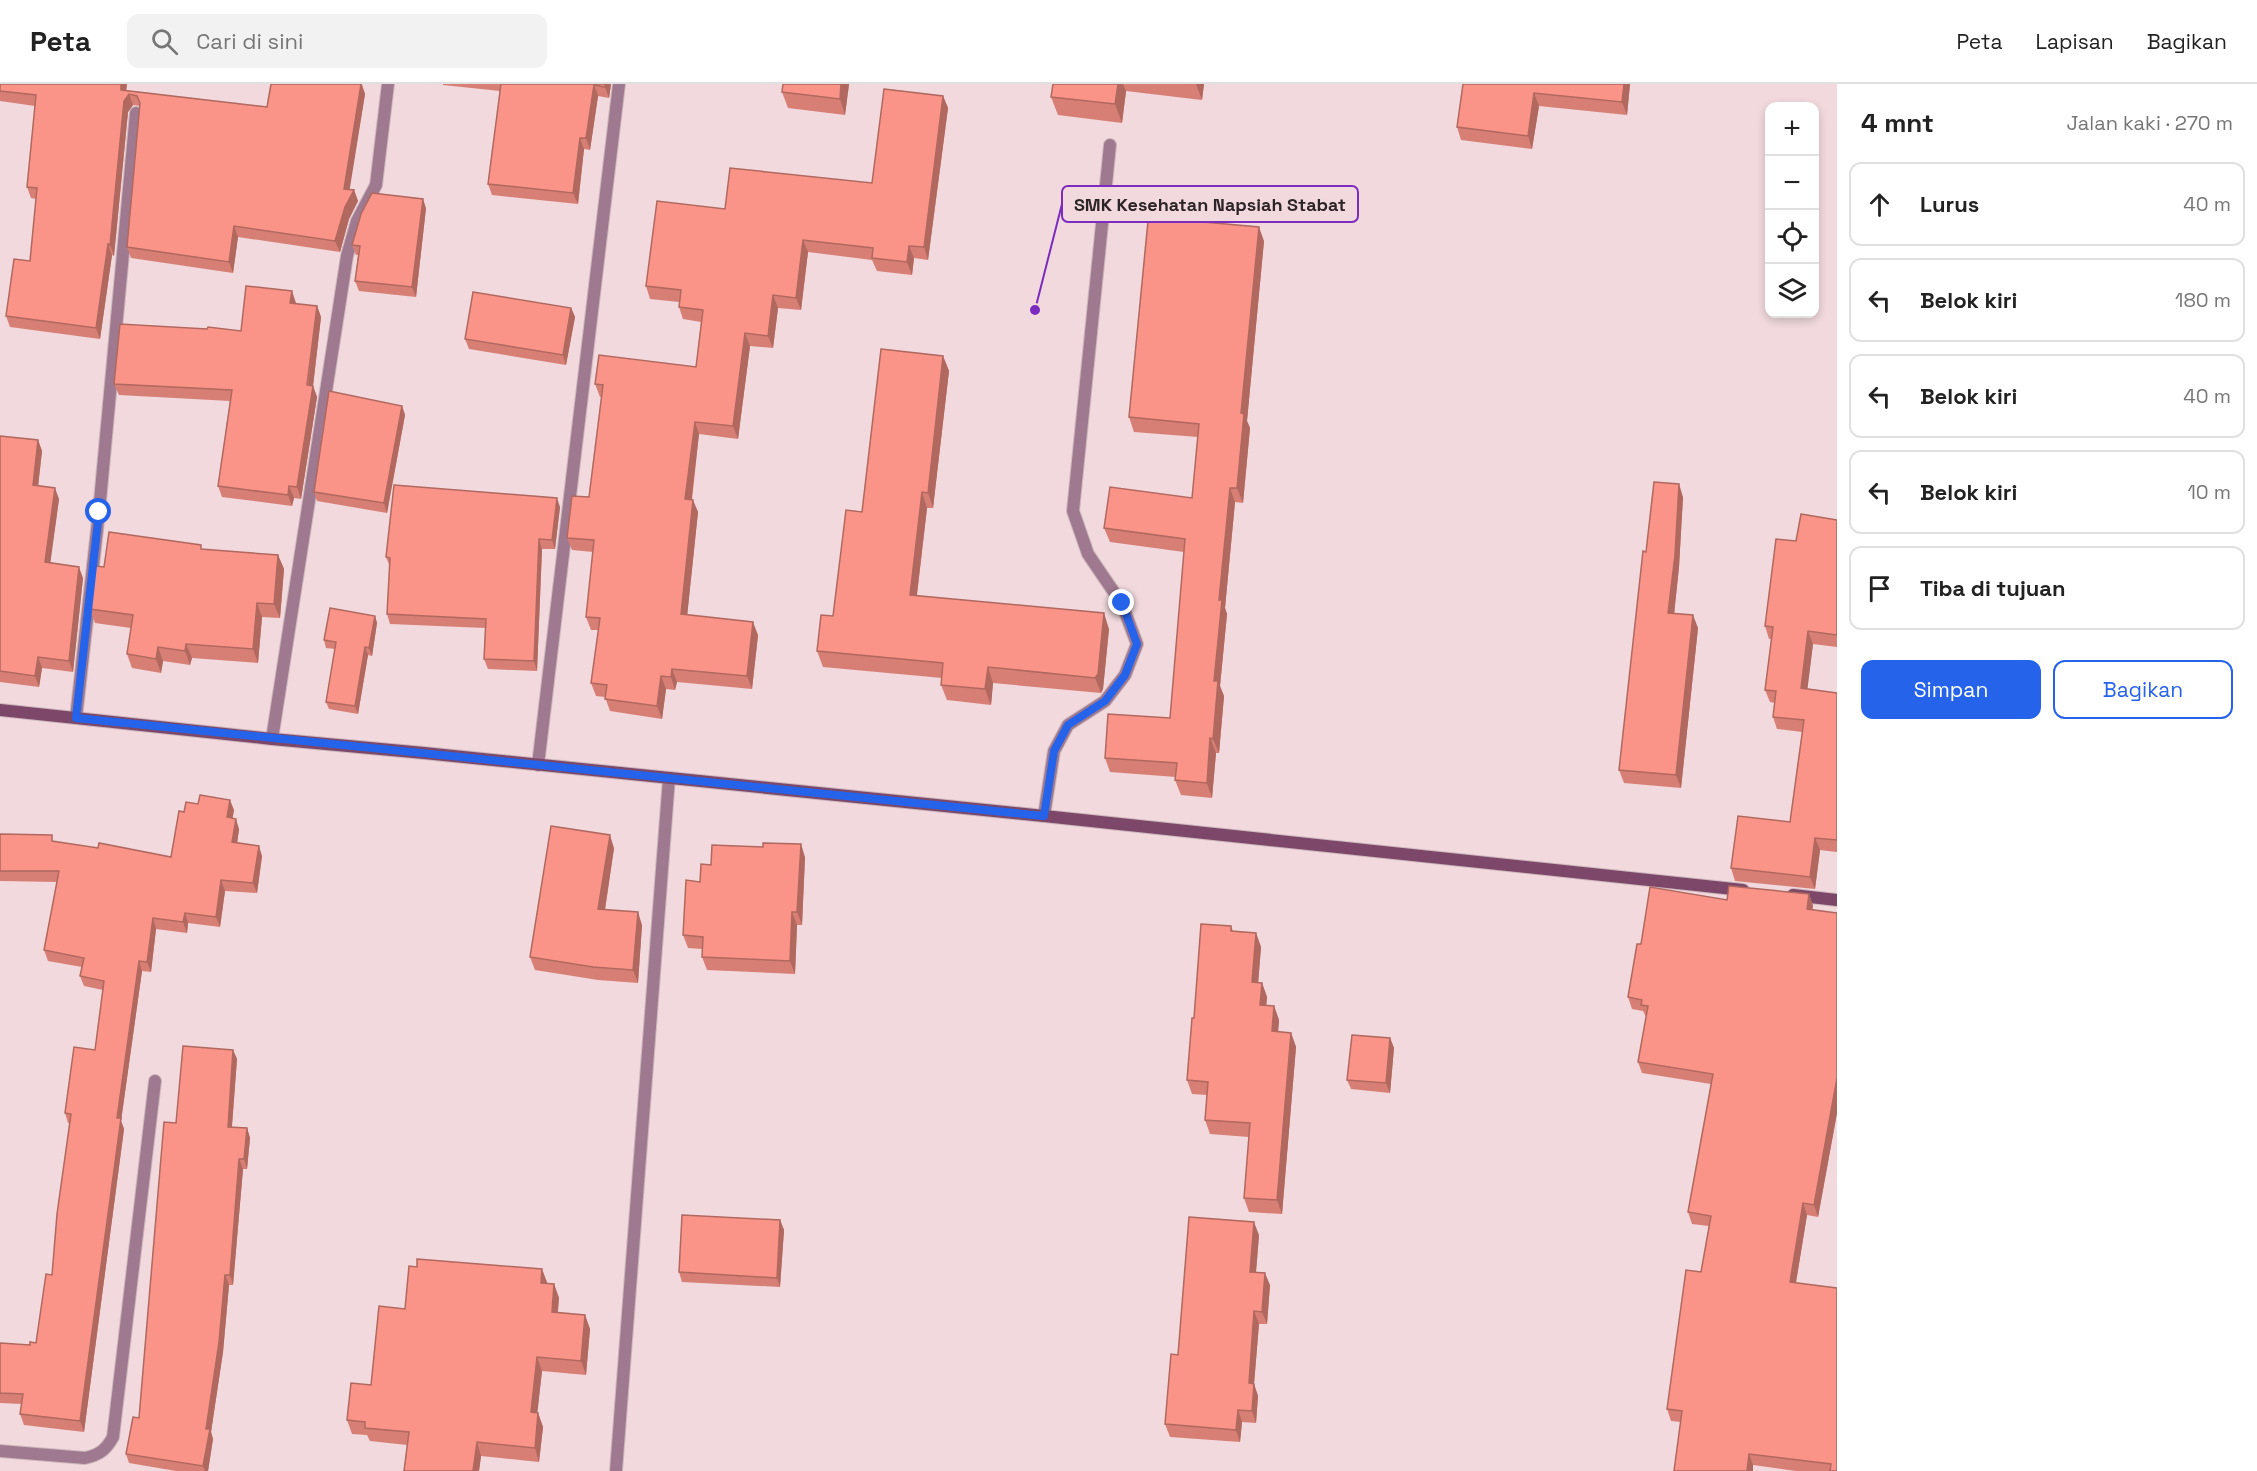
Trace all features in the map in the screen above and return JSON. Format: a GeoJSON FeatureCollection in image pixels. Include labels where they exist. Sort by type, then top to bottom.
{"type":"FeatureCollection","features":[{"type":"Feature","properties":{"kind":"street"},"geometry":{"type":"LineString","coordinates":[[272,739],[347,255],[357,221],[376,185],[388,84]]}},
{"type":"Feature","properties":{"kind":"street"},"geometry":{"type":"LineString","coordinates":[[538,765],[619,84]]}},
{"type":"Feature","properties":{"kind":"street"},"geometry":{"type":"LineString","coordinates":[[76,718],[100,500],[136,112]]}},
{"type":"Feature","properties":{"kind":"street"},"geometry":{"type":"LineString","coordinates":[[1044,816],[1054,751],[1068,725],[1105,701],[1125,675],[1137,644],[1122,603],[1088,554],[1073,511],[1110,145]]}},
{"type":"Feature","properties":{"kind":"street"},"geometry":{"type":"LineString","coordinates":[[0,710],[1754,891]]}},
{"type":"Feature","properties":{"kind":"street"},"geometry":{"type":"LineString","coordinates":[[616,1471],[669,778]]}},
{"type":"Feature","properties":{"kind":"street"},"geometry":{"type":"LineString","coordinates":[[1778,894],[1837,900]]}},
{"type":"Feature","properties":{"kind":"street"},"geometry":{"type":"LineString","coordinates":[[0,1451],[85,1458],[102,1452],[108,1447],[113,1437],[155,1081]]}},
{"type":"Feature","properties":{"kind":"building"},"geometry":{"type":"Polygon","coordinates":[[[0,84],[121,84],[121,90],[267,107],[271,84],[361,84],[344,189],[354,190],[345,207],[335,241],[234,226],[229,262],[127,247],[140,103],[137,96],[129,94],[124,101],[110,245],[108,244],[96,328],[6,316],[14,259],[30,261],[37,188],[27,187],[36,95],[0,91],[0,84]]]}},
{"type":"Feature","properties":{"kind":"building"},"geometry":{"type":"Polygon","coordinates":[[[501,84],[605,84],[605,87],[594,85],[586,138],[580,138],[573,193],[488,184],[501,84]]]}},
{"type":"Feature","properties":{"kind":"building"},"geometry":{"type":"Polygon","coordinates":[[[783,84],[841,84],[840,99],[782,92],[783,84]]]}},
{"type":"Feature","properties":{"kind":"building"},"geometry":{"type":"Polygon","coordinates":[[[1053,84],[1118,84],[1115,104],[1051,97],[1053,84]]]}},
{"type":"Feature","properties":{"kind":"building"},"geometry":{"type":"Polygon","coordinates":[[[1463,84],[1624,84],[1622,102],[1534,93],[1528,136],[1457,127],[1463,84]]]}},
{"type":"Feature","properties":{"kind":"building"},"geometry":{"type":"Polygon","coordinates":[[[884,89],[943,96],[924,247],[909,246],[907,262],[872,258],[873,248],[803,240],[796,298],[773,295],[768,336],[745,333],[733,426],[695,422],[685,499],[693,500],[681,614],[753,622],[747,676],[672,669],[671,677],[661,676],[657,706],[605,699],[607,685],[591,683],[600,618],[586,617],[594,540],[567,538],[572,496],[589,497],[603,385],[595,384],[599,355],[696,367],[703,310],[679,307],[681,290],[646,286],[657,201],[725,209],[730,168],[872,183],[884,89]]]}},
{"type":"Feature","properties":{"kind":"building"},"geometry":{"type":"Polygon","coordinates":[[[1151,190],[1207,195],[1204,222],[1259,227],[1241,413],[1244,414],[1237,488],[1230,488],[1219,600],[1222,600],[1214,681],[1218,681],[1213,739],[1210,738],[1207,783],[1175,780],[1177,763],[1105,758],[1108,714],[1170,718],[1185,539],[1104,528],[1110,487],[1192,498],[1199,424],[1129,417],[1151,190]]]}},
{"type":"Feature","properties":{"kind":"building"},"geometry":{"type":"Polygon","coordinates":[[[372,193],[423,199],[412,287],[355,281],[360,246],[352,245],[361,214],[372,193]]]}},
{"type":"Feature","properties":{"kind":"building"},"geometry":{"type":"Polygon","coordinates":[[[246,286],[292,291],[290,303],[317,306],[307,385],[313,386],[297,487],[289,486],[288,495],[218,486],[232,390],[114,384],[120,324],[207,329],[208,327],[241,331],[246,286]]]}},
{"type":"Feature","properties":{"kind":"building"},"geometry":{"type":"Polygon","coordinates":[[[473,292],[571,308],[563,355],[465,339],[473,292]]]}},
{"type":"Feature","properties":{"kind":"building"},"geometry":{"type":"Polygon","coordinates":[[[881,349],[943,356],[928,493],[922,492],[910,595],[1104,613],[1098,674],[1095,678],[988,667],[985,689],[941,685],[943,663],[817,651],[821,615],[833,616],[846,510],[862,512],[881,349]]]}},
{"type":"Feature","properties":{"kind":"building"},"geometry":{"type":"Polygon","coordinates":[[[329,391],[402,406],[384,503],[314,492],[329,391]]]}},
{"type":"Feature","properties":{"kind":"building"},"geometry":{"type":"Polygon","coordinates":[[[0,436],[38,440],[33,485],[55,488],[45,562],[79,567],[69,661],[38,657],[35,676],[0,671],[0,436]]]}},
{"type":"Feature","properties":{"kind":"building"},"geometry":{"type":"Polygon","coordinates":[[[1654,482],[1679,484],[1675,555],[1668,613],[1693,615],[1676,775],[1619,770],[1643,551],[1646,552],[1654,482]]]}},
{"type":"Feature","properties":{"kind":"building"},"geometry":{"type":"Polygon","coordinates":[[[394,485],[557,498],[552,540],[539,539],[534,661],[484,659],[486,619],[387,614],[390,558],[386,557],[394,485]]]}},
{"type":"Feature","properties":{"kind":"building"},"geometry":{"type":"Polygon","coordinates":[[[1801,514],[1837,520],[1837,635],[1808,631],[1801,688],[1837,693],[1837,840],[1815,838],[1810,877],[1731,868],[1738,816],[1790,822],[1804,720],[1773,717],[1776,691],[1765,690],[1773,627],[1765,626],[1776,539],[1796,541],[1801,514]]]}},
{"type":"Feature","properties":{"kind":"building"},"geometry":{"type":"Polygon","coordinates":[[[109,532],[201,545],[201,549],[278,555],[274,604],[257,603],[253,649],[186,644],[185,651],[158,647],[156,659],[127,654],[133,615],[90,609],[95,566],[104,567],[109,532]]]}},
{"type":"Feature","properties":{"kind":"building"},"geometry":{"type":"Polygon","coordinates":[[[330,608],[375,616],[369,648],[365,647],[355,706],[326,702],[336,642],[324,640],[330,608]]]}},
{"type":"Feature","properties":{"kind":"building"},"geometry":{"type":"Polygon","coordinates":[[[200,795],[230,800],[227,817],[236,819],[232,842],[259,846],[253,883],[221,880],[216,917],[185,913],[183,922],[153,918],[147,962],[139,961],[117,1118],[121,1118],[80,1421],[20,1414],[23,1394],[0,1393],[0,1343],[30,1345],[30,1342],[36,1343],[46,1274],[52,1275],[57,1214],[71,1114],[65,1113],[74,1047],[95,1050],[104,981],[80,976],[84,958],[44,950],[59,871],[0,871],[0,834],[52,835],[52,841],[98,848],[99,843],[171,857],[179,811],[184,812],[186,802],[198,804],[200,795]]]}},
{"type":"Feature","properties":{"kind":"building"},"geometry":{"type":"Polygon","coordinates":[[[551,826],[610,835],[598,909],[638,912],[633,970],[593,967],[530,957],[551,826]]]}},
{"type":"Feature","properties":{"kind":"building"},"geometry":{"type":"Polygon","coordinates":[[[763,843],[801,844],[797,912],[792,912],[790,961],[702,957],[703,937],[683,935],[686,880],[700,882],[701,864],[711,865],[712,845],[763,847],[763,843]]]}},
{"type":"Feature","properties":{"kind":"building"},"geometry":{"type":"Polygon","coordinates":[[[1729,886],[1809,894],[1807,909],[1837,913],[1837,1078],[1814,1205],[1803,1203],[1790,1282],[1837,1288],[1837,1471],[1830,1471],[1831,1464],[1749,1454],[1747,1471],[1674,1471],[1682,1411],[1667,1409],[1686,1270],[1701,1272],[1711,1216],[1688,1212],[1713,1074],[1638,1062],[1648,1006],[1641,1005],[1642,1000],[1628,997],[1637,944],[1641,944],[1650,887],[1727,900],[1729,886]]]}},
{"type":"Feature","properties":{"kind":"building"},"geometry":{"type":"Polygon","coordinates":[[[1201,924],[1231,926],[1231,931],[1256,933],[1252,982],[1262,983],[1260,1005],[1274,1006],[1272,1031],[1291,1033],[1277,1200],[1244,1198],[1250,1123],[1205,1120],[1208,1082],[1187,1080],[1201,924]]]}},
{"type":"Feature","properties":{"kind":"building"},"geometry":{"type":"Polygon","coordinates":[[[1352,1035],[1390,1038],[1386,1083],[1347,1080],[1352,1035]]]}},
{"type":"Feature","properties":{"kind":"building"},"geometry":{"type":"Polygon","coordinates":[[[183,1046],[233,1050],[228,1127],[247,1128],[244,1159],[239,1159],[230,1275],[225,1275],[219,1342],[206,1429],[210,1429],[203,1466],[126,1454],[133,1417],[139,1418],[164,1122],[176,1123],[183,1046]]]}},
{"type":"Feature","properties":{"kind":"building"},"geometry":{"type":"Polygon","coordinates":[[[682,1215],[780,1220],[777,1278],[679,1272],[682,1215]]]}},
{"type":"Feature","properties":{"kind":"building"},"geometry":{"type":"Polygon","coordinates":[[[1189,1217],[1254,1222],[1250,1272],[1265,1273],[1262,1312],[1254,1311],[1249,1383],[1254,1384],[1252,1411],[1238,1410],[1236,1430],[1165,1424],[1171,1354],[1178,1355],[1189,1217]]]}},
{"type":"Feature","properties":{"kind":"building"},"geometry":{"type":"Polygon","coordinates":[[[417,1259],[542,1269],[541,1283],[554,1284],[552,1312],[585,1315],[581,1361],[537,1357],[531,1412],[538,1413],[535,1448],[477,1442],[473,1471],[404,1471],[409,1432],[365,1428],[365,1422],[347,1420],[351,1383],[371,1385],[379,1306],[405,1309],[409,1266],[417,1267],[417,1259]]]}},
{"type":"Feature","properties":{"kind":"place","name":"SMK Kesehatan Napsiah Stabat"},"geometry":{"type":"Point","coordinates":[1035,310]}},
{"type":"Feature","properties":{"kind":"route"},"geometry":{"type":"LineString","coordinates":[[99,512],[76,718],[1044,816],[1054,751],[1068,725],[1105,701],[1125,675],[1137,644],[1122,603]]}}]}
